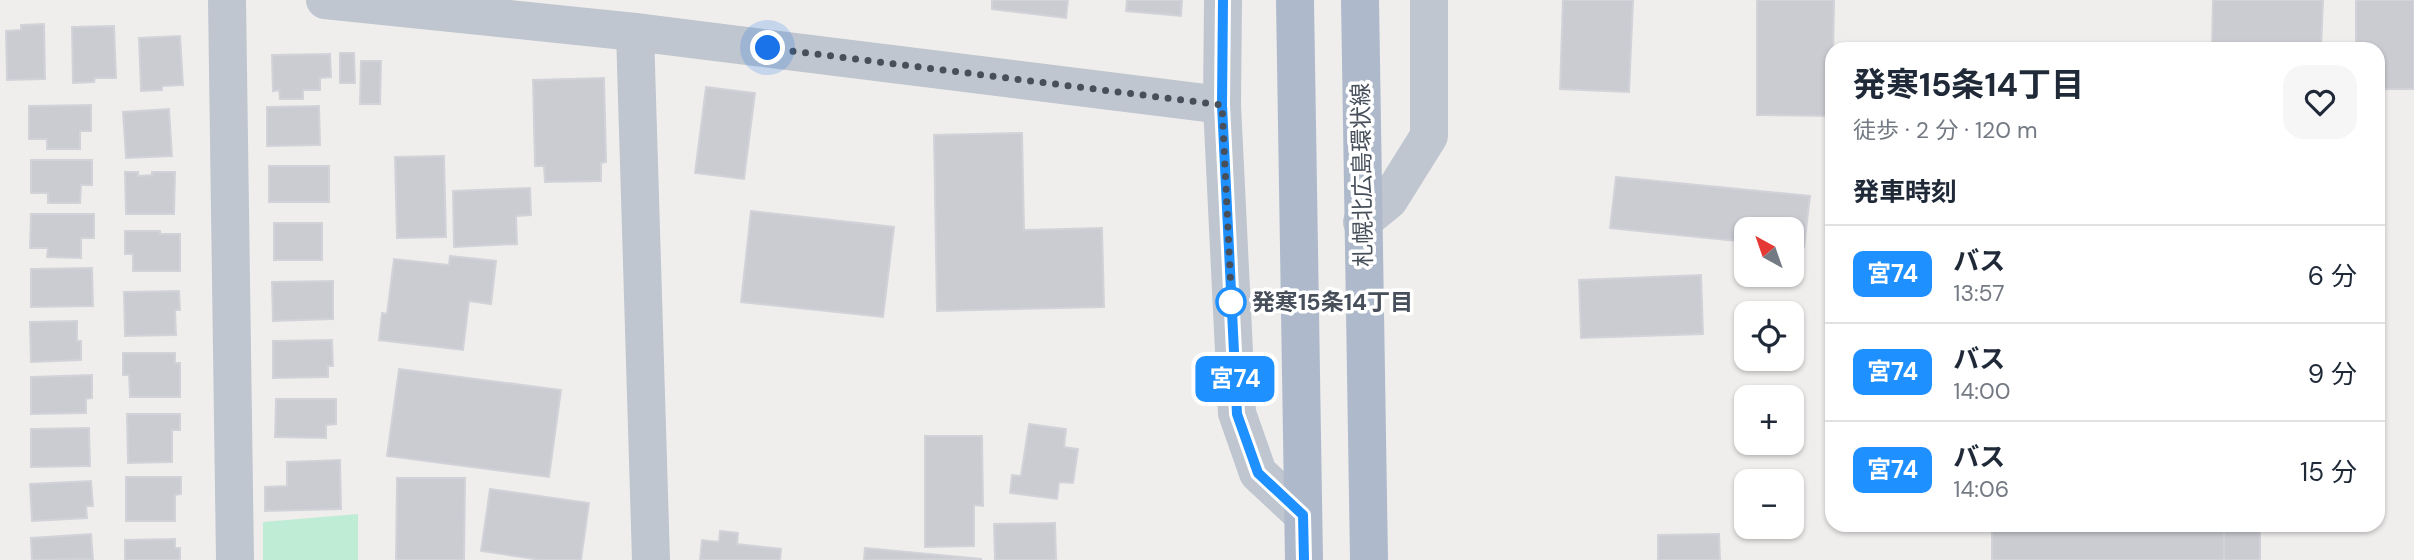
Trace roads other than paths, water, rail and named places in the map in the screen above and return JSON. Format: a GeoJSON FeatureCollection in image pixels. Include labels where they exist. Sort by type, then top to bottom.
{"type":"FeatureCollection","features":[{"type":"Feature","properties":{"kind":"main road"},"geometry":{"type":"LineString","coordinates":[[1294,0],[1304,560]]}},
{"type":"Feature","properties":{"kind":"main road","name":"札幌北広島環状線"},"geometry":{"type":"LineString","coordinates":[[1360,0],[1369,560]]}},
{"type":"Feature","properties":{"kind":"street"},"geometry":{"type":"LineString","coordinates":[[227,0],[235,560]]}},
{"type":"Feature","properties":{"kind":"street"},"geometry":{"type":"LineString","coordinates":[[325,0],[570,13],[635,32],[1222,105]]}},
{"type":"Feature","properties":{"kind":"street"},"geometry":{"type":"LineString","coordinates":[[1223,0],[1222,105],[1237,414],[1258,473],[1303,515]]}},
{"type":"Feature","properties":{"kind":"street"},"geometry":{"type":"LineString","coordinates":[[1362,222],[1389,200],[1429,136],[1429,0]]}},
{"type":"Feature","properties":{"kind":"street"},"geometry":{"type":"LineString","coordinates":[[635,32],[650,560]]}},
{"type":"Feature","properties":{"kind":"place","name":"発寒15条14丁目"},"geometry":{"type":"Point","coordinates":[1231,302]}}]}
